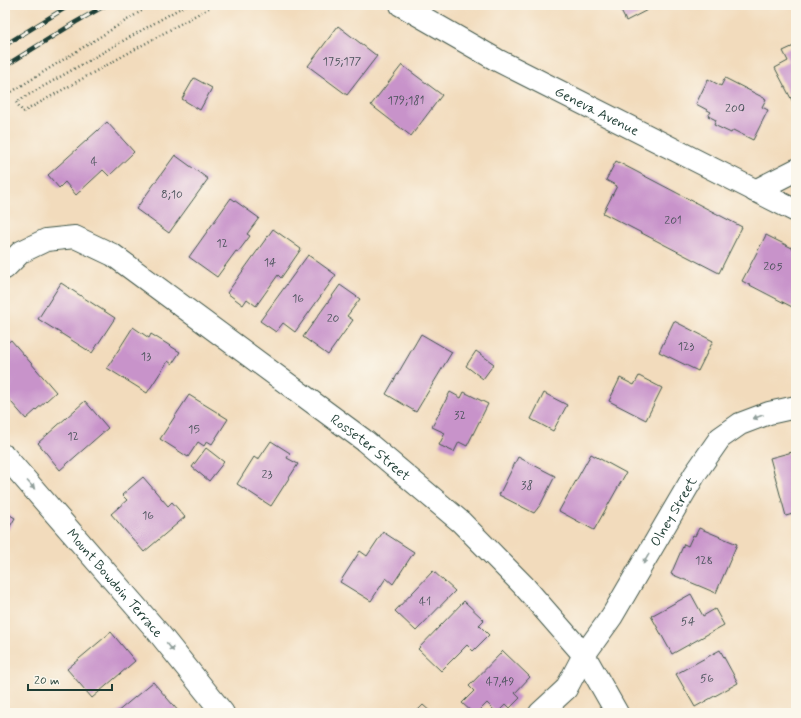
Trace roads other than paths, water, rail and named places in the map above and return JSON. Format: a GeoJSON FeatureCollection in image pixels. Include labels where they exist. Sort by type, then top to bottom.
{"type":"FeatureCollection","features":[{"type":"Feature","properties":{"kind":"street","name":"Geneva Avenue"},"geometry":{"type":"LineString","coordinates":[[400,5],[497,60],[796,211]]}},
{"type":"Feature","properties":{"kind":"street"},"geometry":{"type":"LineString","coordinates":[[755,191],[796,170]]}},
{"type":"Feature","properties":{"kind":"street","name":"Rosseter Street"},"geometry":{"type":"LineString","coordinates":[[5,268],[21,252],[46,240],[75,237],[113,255],[364,441],[461,522],[523,585],[584,655],[617,713]]}},
{"type":"Feature","properties":{"kind":"street","name":"Olney Street"},"geometry":{"type":"LineString","coordinates":[[540,713],[566,689],[584,655],[612,616],[695,474],[720,438],[740,424],[768,413],[796,407]]}},
{"type":"Feature","properties":{"kind":"street","name":"Mount Bowdoin Terrace"},"geometry":{"type":"LineString","coordinates":[[5,456],[158,632],[223,713]]}},
{"type":"Feature","properties":{"kind":"railway"},"geometry":{"type":"LineString","coordinates":[[5,45],[70,5]]}},
{"type":"Feature","properties":{"kind":"railway"},"geometry":{"type":"LineString","coordinates":[[5,66],[106,5]]}}]}
